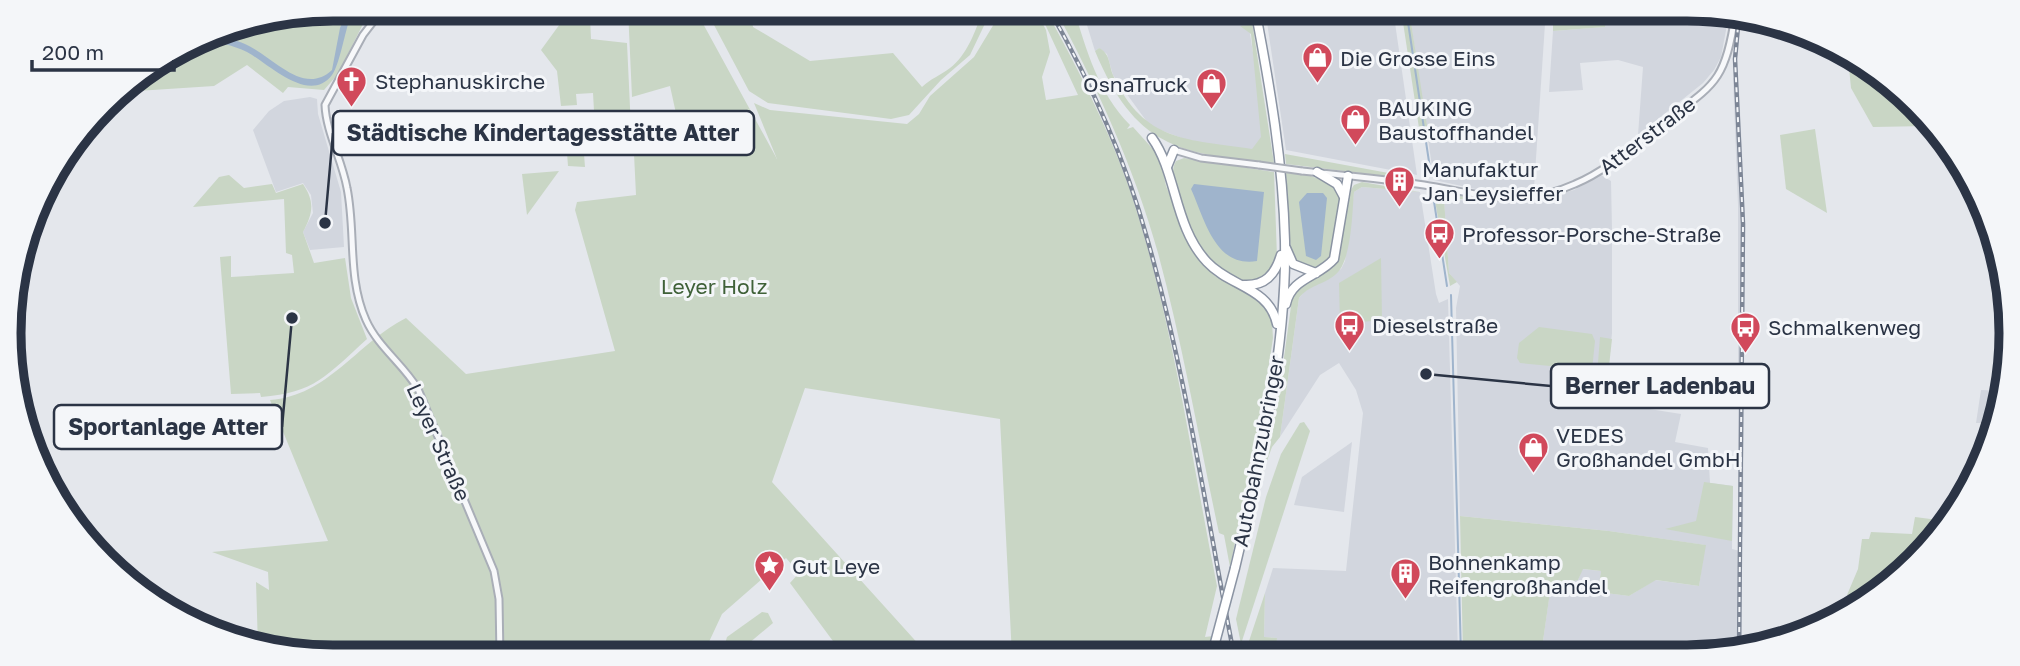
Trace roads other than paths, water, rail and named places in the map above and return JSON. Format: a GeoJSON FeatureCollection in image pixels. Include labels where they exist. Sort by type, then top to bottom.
{"type":"FeatureCollection","features":[{"type":"Feature","properties":{"kind":"highway"},"geometry":{"type":"LineString","coordinates":[[1257,21],[1278,148],[1285,243],[1279,334]]}},
{"type":"Feature","properties":{"kind":"highway"},"geometry":{"type":"LineString","coordinates":[[1152,138],[1164,157],[1170,185],[1197,250],[1217,271],[1269,303],[1279,334]]}},
{"type":"Feature","properties":{"kind":"highway"},"geometry":{"type":"LineString","coordinates":[[1166,169],[1174,150]]}},
{"type":"Feature","properties":{"kind":"highway"},"geometry":{"type":"LineString","coordinates":[[1317,172],[1337,184],[1344,197]]}},
{"type":"Feature","properties":{"kind":"highway"},"geometry":{"type":"LineString","coordinates":[[1279,334],[1290,291],[1334,259],[1348,176]]}},
{"type":"Feature","properties":{"kind":"highway"},"geometry":{"type":"LineString","coordinates":[[1285,243],[1293,264],[1316,273]]}},
{"type":"Feature","properties":{"kind":"highway"},"geometry":{"type":"LineString","coordinates":[[1242,285],[1261,284],[1274,274],[1285,243]]}},
{"type":"Feature","properties":{"kind":"highway","name":"Autobahnzubringer"},"geometry":{"type":"LineString","coordinates":[[1215,645],[1235,568],[1260,453],[1279,334]]}},
{"type":"Feature","properties":{"kind":"street","name":"Leyer Straße"},"geometry":{"type":"LineString","coordinates":[[374,21],[363,35],[325,104],[349,194],[354,275],[367,321],[383,347],[406,371],[418,389],[484,544],[499,599],[500,645]]}},
{"type":"Feature","properties":{"kind":"street","name":"Atterstraße"},"geometry":{"type":"LineString","coordinates":[[1174,150],[1201,158],[1425,185],[1477,197],[1522,198],[1558,191],[1594,175],[1714,82],[1728,58],[1733,25]]}},
{"type":"Feature","properties":{"kind":"water"},"geometry":{"type":"Polygon","coordinates":[[[343,21],[349,21],[335,70],[323,83],[312,86],[289,79],[247,52],[219,43],[229,39],[245,44],[288,72],[310,79],[321,77],[332,70],[343,21]]]}},
{"type":"Feature","properties":{"kind":"water"},"geometry":{"type":"Polygon","coordinates":[[[1194,184],[1264,192],[1257,261],[1243,261],[1231,257],[1221,249],[1201,214],[1191,189],[1194,184]]]}},
{"type":"Feature","properties":{"kind":"water"},"geometry":{"type":"Polygon","coordinates":[[[1307,193],[1323,193],[1327,198],[1321,256],[1316,260],[1306,256],[1299,202],[1307,193]]]}},
{"type":"Feature","properties":{"kind":"waterway"},"geometry":{"type":"LineString","coordinates":[[1408,21],[1431,175]]}},
{"type":"Feature","properties":{"kind":"waterway"},"geometry":{"type":"LineString","coordinates":[[1433,195],[1447,286]]}},
{"type":"Feature","properties":{"kind":"waterway"},"geometry":{"type":"LineString","coordinates":[[1451,295],[1461,645]]}},
{"type":"Feature","properties":{"kind":"railway"},"geometry":{"type":"LineString","coordinates":[[1056,21],[1105,120],[1147,238],[1185,393],[1232,645]]}},
{"type":"Feature","properties":{"kind":"railway"},"geometry":{"type":"LineString","coordinates":[[1738,26],[1735,59],[1743,224],[1739,640]]}},
{"type":"Feature","properties":{"kind":"place","name":"Die Grosse Eins"},"geometry":{"type":"Point","coordinates":[1317,85]}},
{"type":"Feature","properties":{"kind":"place","name":"Stephanuskirche"},"geometry":{"type":"Point","coordinates":[352,108]}},
{"type":"Feature","properties":{"kind":"place","name":"OsnaTruck"},"geometry":{"type":"Point","coordinates":[1211,111]}},
{"type":"Feature","properties":{"kind":"place","name":"BAUKING Baustoffhandel"},"geometry":{"type":"Point","coordinates":[1355,147]}},
{"type":"Feature","properties":{"kind":"place","name":"Manufaktur Jan Leysieffer"},"geometry":{"type":"Point","coordinates":[1399,208]}},
{"type":"Feature","properties":{"kind":"place","name":"Städtische Kindertagesstätte Atter"},"geometry":{"type":"Point","coordinates":[325,223]}},
{"type":"Feature","properties":{"kind":"place","name":"Professor-Porsche-Straße"},"geometry":{"type":"Point","coordinates":[1439,261]}},
{"type":"Feature","properties":{"kind":"place","name":"Sportanlage Atter"},"geometry":{"type":"Point","coordinates":[292,318]}},
{"type":"Feature","properties":{"kind":"place","name":"Dieselstraße"},"geometry":{"type":"Point","coordinates":[1349,352]}},
{"type":"Feature","properties":{"kind":"place","name":"Schmalkenweg"},"geometry":{"type":"Point","coordinates":[1745,354]}},
{"type":"Feature","properties":{"kind":"place","name":"Berner Ladenbau"},"geometry":{"type":"Point","coordinates":[1426,374]}},
{"type":"Feature","properties":{"kind":"place","name":"VEDES Großhandel GmbH"},"geometry":{"type":"Point","coordinates":[1533,474]}},
{"type":"Feature","properties":{"kind":"place","name":"Gut Leye"},"geometry":{"type":"Point","coordinates":[769,593]}},
{"type":"Feature","properties":{"kind":"place","name":"Bohnenkamp Reifengroßhandel"},"geometry":{"type":"Point","coordinates":[1405,601]}},
{"type":"Feature","properties":{"kind":"park label","name":"Leyer Holz"},"geometry":{"type":"Point","coordinates":[714,286]}}]}
